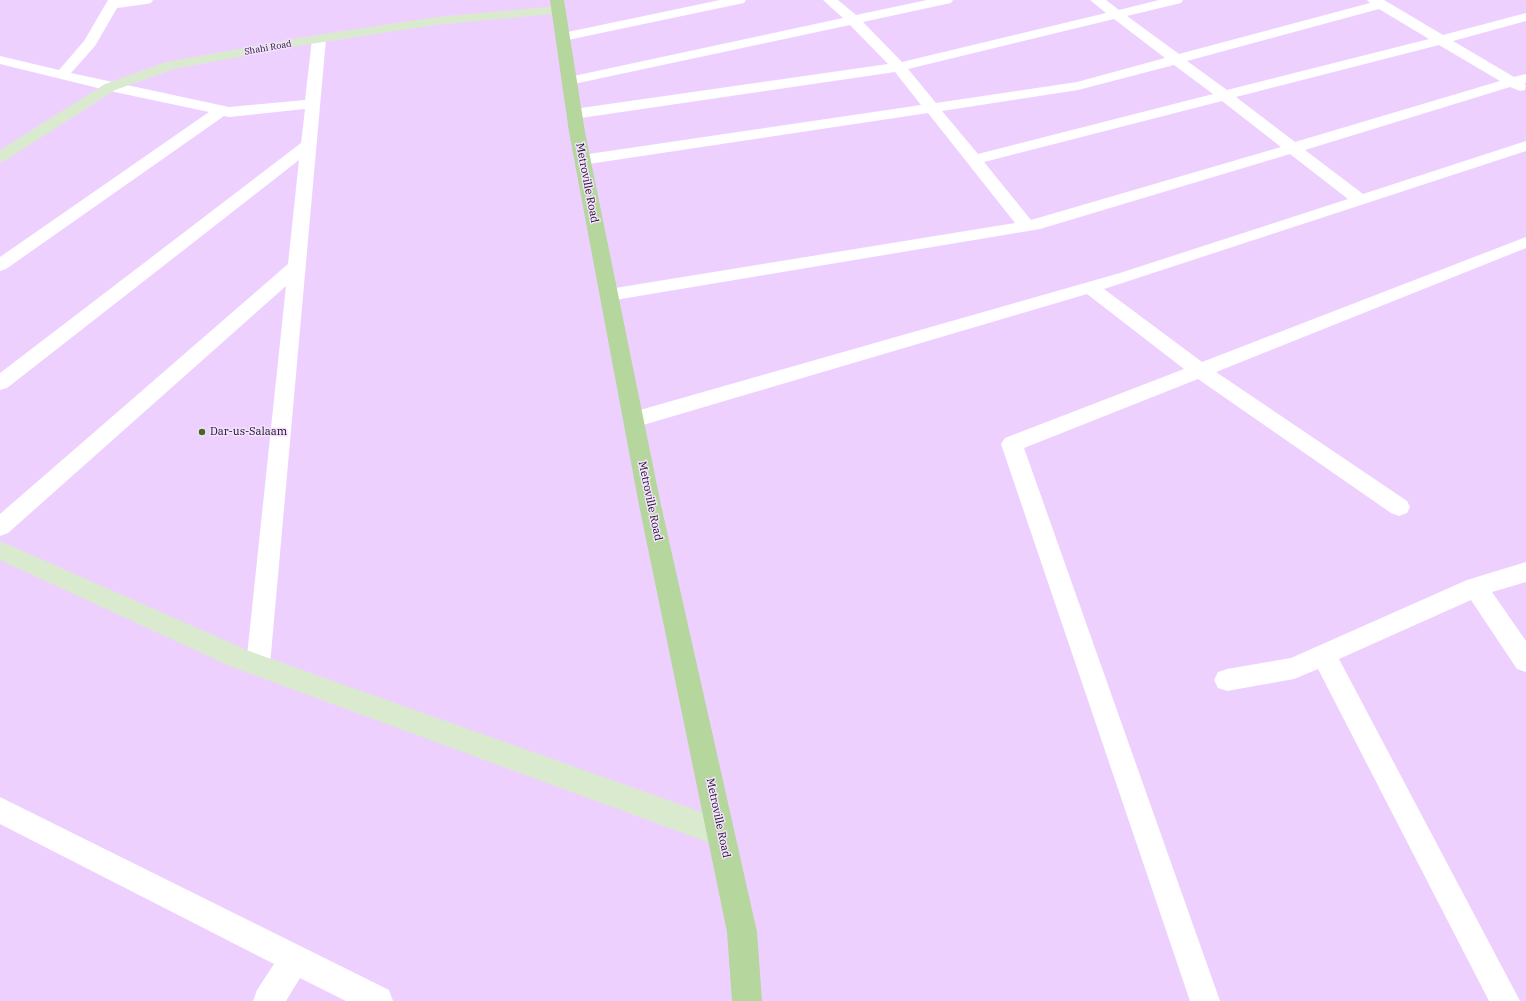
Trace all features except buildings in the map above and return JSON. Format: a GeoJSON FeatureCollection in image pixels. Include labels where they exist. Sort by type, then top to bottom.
{"type":"FeatureCollection","features":[{"type":"Feature","properties":{"kind":"main road","name":"Metroville Road"},"geometry":{"type":"LineString","coordinates":[[558,5],[582,160],[633,420],[742,932],[747,1001]]}},
{"type":"Feature","properties":{"kind":"street"},"geometry":{"type":"LineString","coordinates":[[62,75],[90,43],[114,2],[146,0]]}},
{"type":"Feature","properties":{"kind":"street"},"geometry":{"type":"LineString","coordinates":[[563,37],[740,0]]}},
{"type":"Feature","properties":{"kind":"street"},"geometry":{"type":"LineString","coordinates":[[830,0],[852,19],[899,67],[1027,226]]}},
{"type":"Feature","properties":{"kind":"street"},"geometry":{"type":"LineString","coordinates":[[569,81],[946,0]]}},
{"type":"Feature","properties":{"kind":"street"},"geometry":{"type":"LineString","coordinates":[[1097,0],[1360,200]]}},
{"type":"Feature","properties":{"kind":"street"},"geometry":{"type":"LineString","coordinates":[[574,114],[899,67],[1176,0]]}},
{"type":"Feature","properties":{"kind":"street"},"geometry":{"type":"LineString","coordinates":[[582,160],[1078,86],[1377,2],[1441,40],[1522,84]]}},
{"type":"Feature","properties":{"kind":"street","name":"Shahi Road"},"geometry":{"type":"LineString","coordinates":[[0,157],[110,87],[171,65],[319,39],[436,21],[558,5]]}},
{"type":"Feature","properties":{"kind":"street"},"geometry":{"type":"LineString","coordinates":[[974,160],[1526,17]]}},
{"type":"Feature","properties":{"kind":"street"},"geometry":{"type":"LineString","coordinates":[[258,666],[319,39]]}},
{"type":"Feature","properties":{"kind":"street"},"geometry":{"type":"LineString","coordinates":[[4,64],[62,75],[221,111],[229,112],[313,104]]}},
{"type":"Feature","properties":{"kind":"street"},"geometry":{"type":"LineString","coordinates":[[609,295],[1047,222],[1293,148],[1522,84]]}},
{"type":"Feature","properties":{"kind":"street"},"geometry":{"type":"LineString","coordinates":[[0,265],[221,111]]}},
{"type":"Feature","properties":{"kind":"street"},"geometry":{"type":"LineString","coordinates":[[0,383],[308,145]]}},
{"type":"Feature","properties":{"kind":"street"},"geometry":{"type":"LineString","coordinates":[[633,420],[1089,287],[1526,146]]}},
{"type":"Feature","properties":{"kind":"street"},"geometry":{"type":"LineString","coordinates":[[1205,1001],[1012,444],[1526,242]]}},
{"type":"Feature","properties":{"kind":"street"},"geometry":{"type":"LineString","coordinates":[[0,527],[297,266]]}},
{"type":"Feature","properties":{"kind":"street"},"geometry":{"type":"LineString","coordinates":[[1089,287],[1199,370],[1399,508]]}},
{"type":"Feature","properties":{"kind":"street"},"geometry":{"type":"LineString","coordinates":[[0,550],[258,666],[721,833]]}},
{"type":"Feature","properties":{"kind":"street"},"geometry":{"type":"LineString","coordinates":[[1227,680],[1294,668],[1475,587],[1526,572]]}},
{"type":"Feature","properties":{"kind":"street"},"geometry":{"type":"LineString","coordinates":[[1475,587],[1526,661]]}},
{"type":"Feature","properties":{"kind":"street"},"geometry":{"type":"LineString","coordinates":[[1324,655],[1505,1001]]}},
{"type":"Feature","properties":{"kind":"street"},"geometry":{"type":"LineString","coordinates":[[0,810],[378,1001]]}},
{"type":"Feature","properties":{"kind":"street"},"geometry":{"type":"LineString","coordinates":[[268,1001],[295,959]]}},
{"type":"Feature","properties":{"kind":"place","name":"Dar-us-Salaam"},"geometry":{"type":"Point","coordinates":[202,432]}}]}
